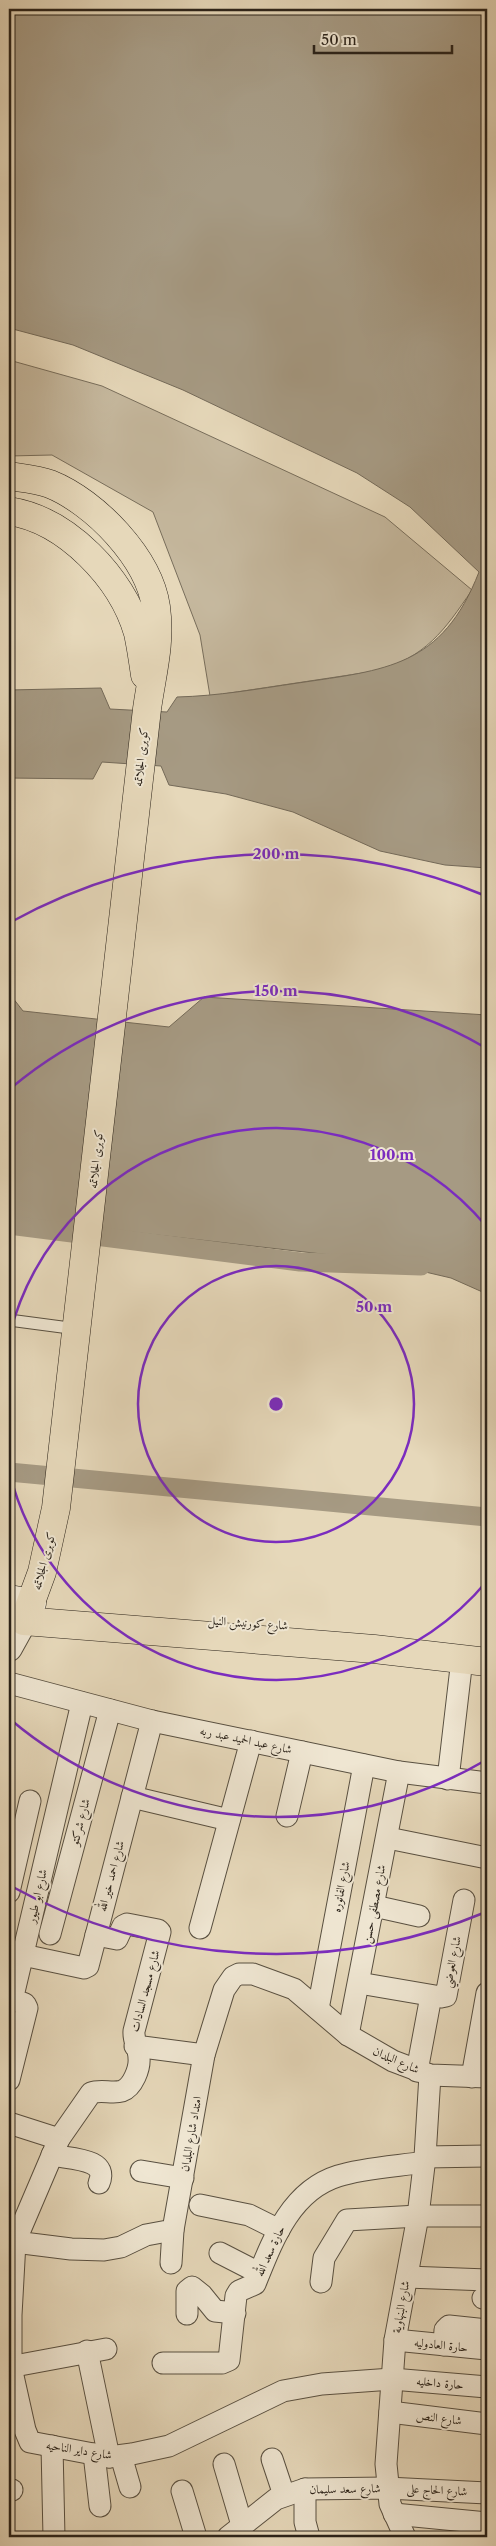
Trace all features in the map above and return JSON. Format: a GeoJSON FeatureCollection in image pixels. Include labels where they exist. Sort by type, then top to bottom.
{"type":"FeatureCollection","features":[{"type":"Feature","properties":{"kind":"main road"},"geometry":{"type":"LineString","coordinates":[[9,476],[50,484],[83,503],[131,550],[149,580],[156,606],[156,663],[148,701]]}},
{"type":"Feature","properties":{"kind":"main road"},"geometry":{"type":"LineString","coordinates":[[9,511],[53,527],[85,551],[111,581],[127,606],[138,633],[148,701]]}},
{"type":"Feature","properties":{"kind":"main road","name":"كوبرى الجلاتمه"},"geometry":{"type":"LineString","coordinates":[[18,1610],[50,1541],[56,1508],[148,701]]}},
{"type":"Feature","properties":{"kind":"main road","name":"شارع كورنيش النيل"},"geometry":{"type":"LineString","coordinates":[[18,1610],[150,1616],[309,1627],[487,1645]]}},
{"type":"Feature","properties":{"kind":"main road","name":"شارع كورنيش النيل"},"geometry":{"type":"LineString","coordinates":[[18,1610],[475,1660]]}},
{"type":"Feature","properties":{"kind":"street"},"geometry":{"type":"LineString","coordinates":[[9,1648],[18,1610]]}},
{"type":"Feature","properties":{"kind":"street"},"geometry":{"type":"LineString","coordinates":[[448,1779],[475,1660]]}},
{"type":"Feature","properties":{"kind":"street","name":"شارع عبد الحميد عبد ربه"},"geometry":{"type":"LineString","coordinates":[[9,1683],[152,1721],[399,1772],[487,1783]]}},
{"type":"Feature","properties":{"kind":"street","name":"شارع ابو طيور"},"geometry":{"type":"LineString","coordinates":[[9,2080],[28,2008],[13,1997],[82,1703]]}},
{"type":"Feature","properties":{"kind":"street","name":"شارع شركتو"},"geometry":{"type":"LineString","coordinates":[[50,1934],[110,1710]]}},
{"type":"Feature","properties":{"kind":"street","name":"شارع احمد خير الله"},"geometry":{"type":"LineString","coordinates":[[23,1955],[85,1968],[89,1963],[152,1721]]}},
{"type":"Feature","properties":{"kind":"street"},"geometry":{"type":"LineString","coordinates":[[200,1928],[251,1741]]}},
{"type":"Feature","properties":{"kind":"street"},"geometry":{"type":"LineString","coordinates":[[287,1816],[302,1752]]}},
{"type":"Feature","properties":{"kind":"street","name":"شارع الفاتوره"},"geometry":{"type":"LineString","coordinates":[[318,2009],[364,1765]]}},
{"type":"Feature","properties":{"kind":"street","name":"شارع مصطفى حسن"},"geometry":{"type":"LineString","coordinates":[[348,2035],[388,1838],[399,1772]]}},
{"type":"Feature","properties":{"kind":"street"},"geometry":{"type":"LineString","coordinates":[[132,1797],[229,1820]]}},
{"type":"Feature","properties":{"kind":"street"},"geometry":{"type":"LineString","coordinates":[[9,1892],[30,1801]]}},
{"type":"Feature","properties":{"kind":"street"},"geometry":{"type":"LineString","coordinates":[[388,1838],[487,1858]]}},
{"type":"Feature","properties":{"kind":"street","name":"شارع العوضي"},"geometry":{"type":"LineString","coordinates":[[359,1983],[444,1997],[447,1993],[464,1900]]}},
{"type":"Feature","properties":{"kind":"street"},"geometry":{"type":"LineString","coordinates":[[374,1906],[419,1916]]}},
{"type":"Feature","properties":{"kind":"street","name":"شارع مسجد السادات"},"geometry":{"type":"LineString","coordinates":[[56,2147],[91,2092],[123,2091],[132,2082],[139,2058],[135,2046],[134,2031],[160,1932],[156,1929],[127,1924],[123,1926],[117,1939],[96,1935]]}},
{"type":"Feature","properties":{"kind":"street","name":"امتداد شارع البلدان"},"geometry":{"type":"LineString","coordinates":[[171,2263],[173,2230],[204,2055],[228,1982],[239,1974],[253,1974],[294,1989],[318,2009]]}},
{"type":"Feature","properties":{"kind":"street"},"geometry":{"type":"LineString","coordinates":[[480,2077],[487,1993]]}},
{"type":"Feature","properties":{"kind":"street","name":"شارع البنهاوية"},"geometry":{"type":"LineString","coordinates":[[405,2537],[394,2514],[388,2488],[386,2464],[395,2340],[418,2216],[425,2159],[423,2073],[432,1996]]}},
{"type":"Feature","properties":{"kind":"street","name":"شارع البلدان"},"geometry":{"type":"LineString","coordinates":[[318,2009],[348,2035],[392,2061],[423,2073],[480,2077]]}},
{"type":"Feature","properties":{"kind":"street"},"geometry":{"type":"LineString","coordinates":[[135,2046],[204,2055]]}},
{"type":"Feature","properties":{"kind":"street"},"geometry":{"type":"LineString","coordinates":[[9,2123],[56,2147],[96,2164],[101,2169],[102,2176],[99,2183]]}},
{"type":"Feature","properties":{"kind":"street","name":"شارع داير الناحيه"},"geometry":{"type":"LineString","coordinates":[[56,2147],[13,2238],[10,2367],[17,2429],[30,2442],[108,2456],[168,2446],[283,2391],[322,2384],[392,2379]]}},
{"type":"Feature","properties":{"kind":"street","name":"حارة سعد الله"},"geometry":{"type":"LineString","coordinates":[[163,2363],[227,2362],[231,2358],[236,2296],[239,2292],[255,2284],[279,2230],[303,2197],[325,2182],[338,2176],[425,2159],[487,2156]]}},
{"type":"Feature","properties":{"kind":"street"},"geometry":{"type":"LineString","coordinates":[[141,2171],[183,2178]]}},
{"type":"Feature","properties":{"kind":"street"},"geometry":{"type":"LineString","coordinates":[[200,2205],[249,2215],[279,2230]]}},
{"type":"Feature","properties":{"kind":"street"},"geometry":{"type":"LineString","coordinates":[[321,2282],[324,2258],[347,2220],[418,2216],[487,2216]]}},
{"type":"Feature","properties":{"kind":"street"},"geometry":{"type":"LineString","coordinates":[[13,2238],[72,2249],[104,2250],[121,2247],[146,2235],[173,2230]]}},
{"type":"Feature","properties":{"kind":"street"},"geometry":{"type":"LineString","coordinates":[[220,2253],[259,2273]]}},
{"type":"Feature","properties":{"kind":"street"},"geometry":{"type":"LineString","coordinates":[[407,2276],[486,2292]]}},
{"type":"Feature","properties":{"kind":"street"},"geometry":{"type":"LineString","coordinates":[[186,2314],[186,2291],[192,2287],[202,2294],[216,2311],[234,2312]]}},
{"type":"Feature","properties":{"kind":"street"},"geometry":{"type":"LineString","coordinates":[[444,2345],[445,2330],[449,2326],[487,2330]]}},
{"type":"Feature","properties":{"kind":"street","name":"حارة العادوليه"},"geometry":{"type":"LineString","coordinates":[[395,2340],[487,2349]]}},
{"type":"Feature","properties":{"kind":"street"},"geometry":{"type":"LineString","coordinates":[[10,2367],[96,2350],[108,2456],[100,2506]]}},
{"type":"Feature","properties":{"kind":"street","name":"حارة داخليه"},"geometry":{"type":"LineString","coordinates":[[392,2379],[487,2387]]}},
{"type":"Feature","properties":{"kind":"street","name":"شارع النص"},"geometry":{"type":"LineString","coordinates":[[390,2412],[487,2424]]}},
{"type":"Feature","properties":{"kind":"street"},"geometry":{"type":"LineString","coordinates":[[52,2446],[54,2537]]}},
{"type":"Feature","properties":{"kind":"street"},"geometry":{"type":"LineString","coordinates":[[108,2456],[130,2487]]}},
{"type":"Feature","properties":{"kind":"street"},"geometry":{"type":"LineString","coordinates":[[272,2459],[284,2495]]}},
{"type":"Feature","properties":{"kind":"street"},"geometry":{"type":"LineString","coordinates":[[224,2464],[239,2531]]}},
{"type":"Feature","properties":{"kind":"street","name":"شارع سعد سليمان"},"geometry":{"type":"LineString","coordinates":[[239,2531],[276,2499],[304,2489],[388,2488]]}},
{"type":"Feature","properties":{"kind":"street","name":"شارع الحاج على"},"geometry":{"type":"LineString","coordinates":[[388,2488],[487,2493]]}},
{"type":"Feature","properties":{"kind":"street"},"geometry":{"type":"LineString","coordinates":[[304,2489],[304,2522],[309,2537]]}},
{"type":"Feature","properties":{"kind":"street"},"geometry":{"type":"LineString","coordinates":[[182,2491],[196,2537]]}},
{"type":"Feature","properties":{"kind":"street"},"geometry":{"type":"LineString","coordinates":[[394,2514],[487,2523]]}},
{"type":"Feature","properties":{"kind":"lane"},"geometry":{"type":"LineString","coordinates":[[9,1320],[76,1328]]}},
{"type":"Feature","properties":{"kind":"shaded area"},"geometry":{"type":"Polygon","coordinates":[[[9,9],[487,9],[487,868],[445,865],[380,851],[293,812],[226,794],[169,785],[161,766],[102,762],[93,779],[9,778],[9,690],[101,688],[110,709],[167,712],[177,697],[253,690],[358,674],[408,658],[429,645],[447,628],[464,604],[479,572],[410,507],[357,473],[183,390],[73,345],[9,328],[9,9]]]}},
{"type":"Feature","properties":{"kind":"shaded area"},"geometry":{"type":"Polygon","coordinates":[[[9,360],[102,386],[385,517],[472,590],[443,630],[432,641],[408,658],[393,665],[376,671],[210,696],[200,635],[153,512],[52,455],[9,456],[9,360]]]}},
{"type":"Feature","properties":{"kind":"shaded area"},"geometry":{"type":"Polygon","coordinates":[[[9,993],[23,1011],[169,1027],[204,997],[487,1015],[487,1294],[451,1278],[374,1260],[9,1218],[9,993]]]}},
{"type":"Feature","properties":{"kind":"waterway"},"geometry":{"type":"LineString","coordinates":[[9,1225],[300,1262],[421,1266]]}},
{"type":"Feature","properties":{"kind":"waterway"},"geometry":{"type":"LineString","coordinates":[[9,1472],[487,1517]]}}]}
